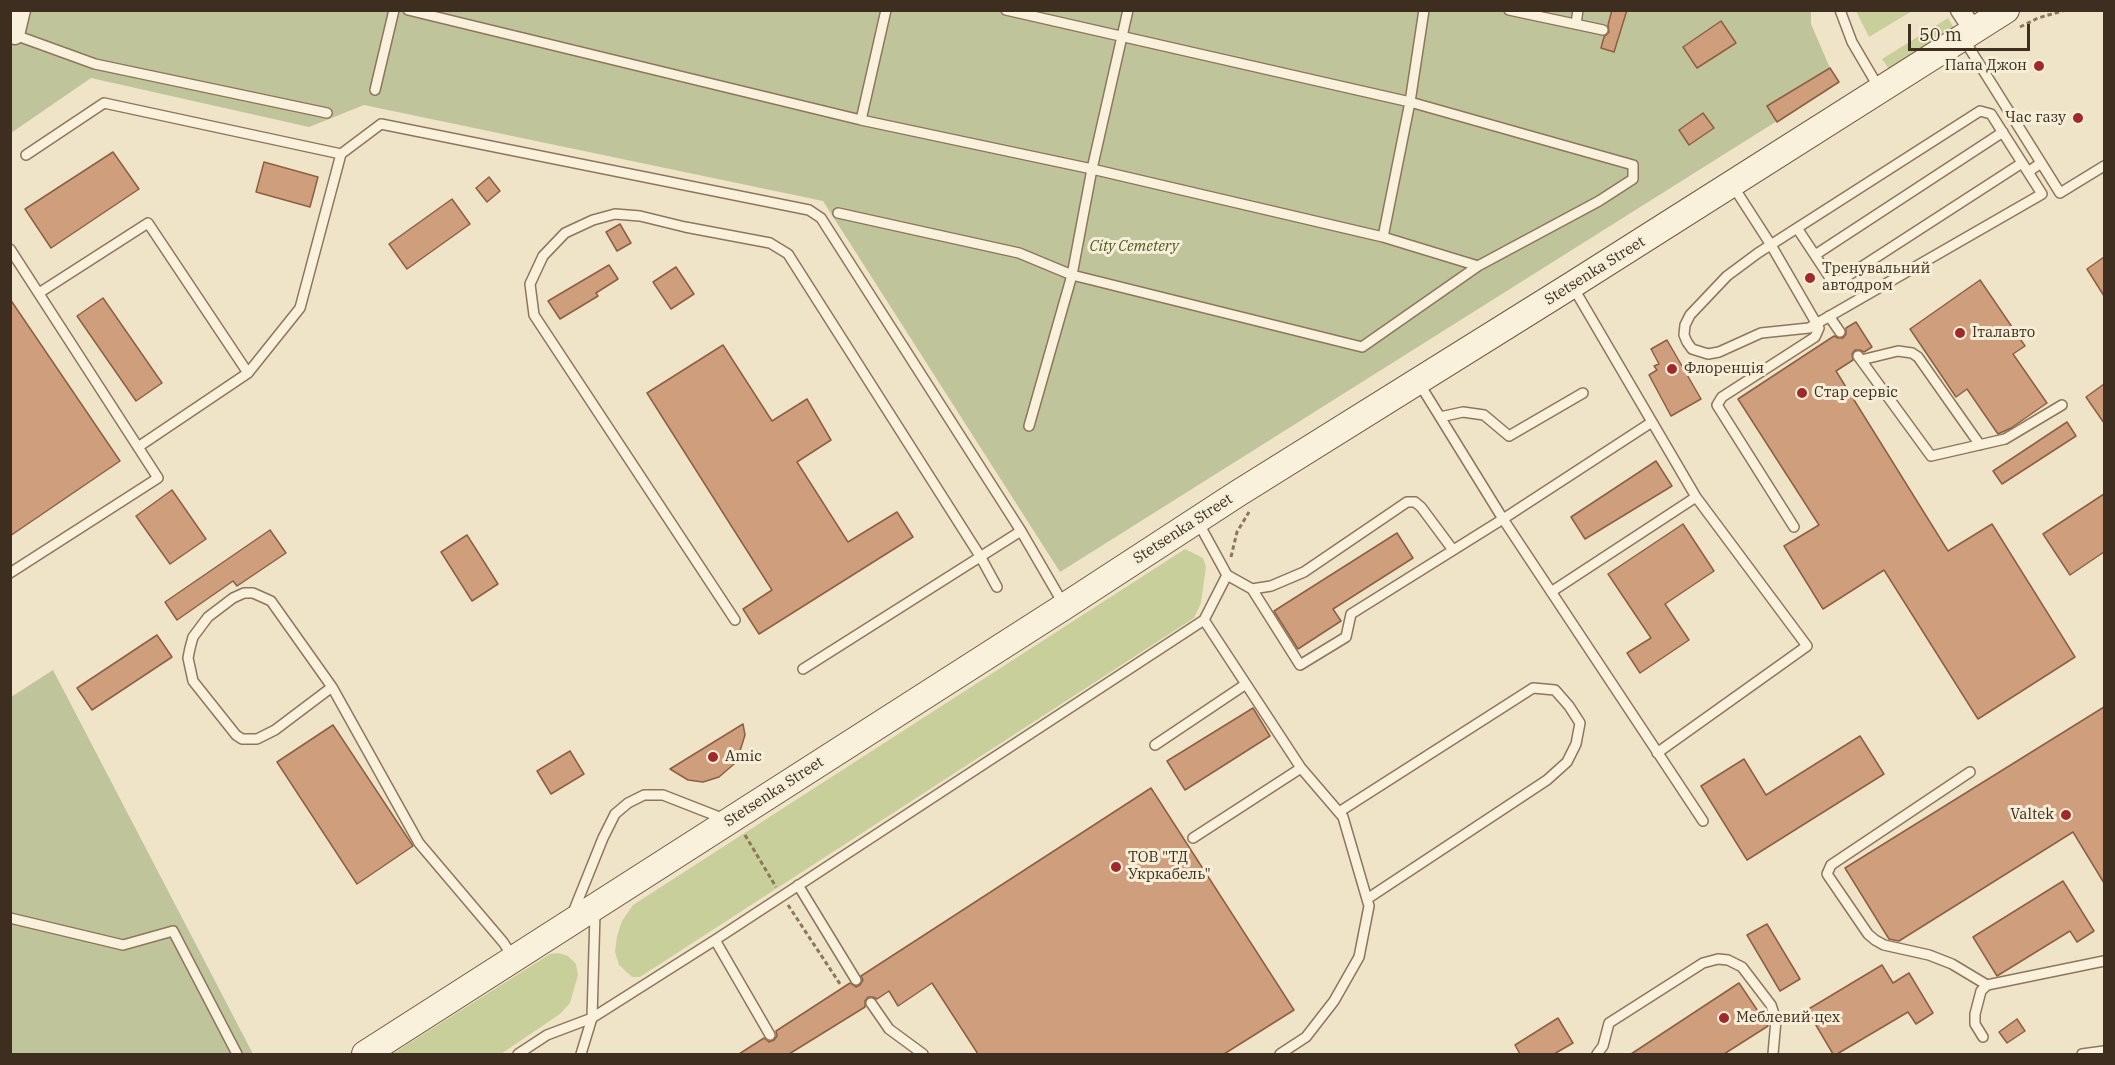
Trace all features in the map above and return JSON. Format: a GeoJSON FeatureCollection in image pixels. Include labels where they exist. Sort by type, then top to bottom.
{"type":"FeatureCollection","features":[{"type":"Feature","properties":{"kind":"main road","name":"Stetsenka Street"},"geometry":{"type":"LineString","coordinates":[[365,1054],[595,907],[737,828],[1065,606],[1197,520],[1880,90],[1971,23],[2012,19]]}},
{"type":"Feature","properties":{"kind":"street"},"geometry":{"type":"LineString","coordinates":[[13,34],[21,10]]}},
{"type":"Feature","properties":{"kind":"lane"},"geometry":{"type":"LineString","coordinates":[[375,90],[394,10]]}},
{"type":"Feature","properties":{"kind":"lane"},"geometry":{"type":"LineString","coordinates":[[408,10],[861,120],[1092,169],[1383,237],[1478,266]]}},
{"type":"Feature","properties":{"kind":"lane"},"geometry":{"type":"LineString","coordinates":[[861,120],[886,10]]}},
{"type":"Feature","properties":{"kind":"lane"},"geometry":{"type":"LineString","coordinates":[[838,213],[1019,253],[1072,275],[1362,347],[1478,266],[1633,179],[1633,165],[1410,102],[1006,10]]}},
{"type":"Feature","properties":{"kind":"lane"},"geometry":{"type":"LineString","coordinates":[[1029,426],[1072,275],[1092,169],[1128,10]]}},
{"type":"Feature","properties":{"kind":"lane"},"geometry":{"type":"LineString","coordinates":[[1383,237],[1410,102],[1424,10]]}},
{"type":"Feature","properties":{"kind":"lane"},"geometry":{"type":"LineString","coordinates":[[1509,10],[1603,30]]}},
{"type":"Feature","properties":{"kind":"lane"},"geometry":{"type":"LineString","coordinates":[[1576,24],[1578,10]]}},
{"type":"Feature","properties":{"kind":"lane"},"geometry":{"type":"LineString","coordinates":[[1840,10],[1852,42],[1880,90]]}},
{"type":"Feature","properties":{"kind":"lane"},"geometry":{"type":"LineString","coordinates":[[1971,23],[2041,163],[2060,193],[2104,166]]}},
{"type":"Feature","properties":{"kind":"lane"},"geometry":{"type":"LineString","coordinates":[[13,34],[95,64],[327,113]]}},
{"type":"Feature","properties":{"kind":"lane"},"geometry":{"type":"LineString","coordinates":[[26,155],[104,103],[341,154]]}},
{"type":"Feature","properties":{"kind":"lane"},"geometry":{"type":"LineString","coordinates":[[1980,111],[1991,114],[2022,163],[2042,194],[1809,328],[1761,333],[1719,352],[1708,354],[1692,349],[1684,335],[1690,315],[1727,276],[1797,228],[1980,111]]}},
{"type":"Feature","properties":{"kind":"lane"},"geometry":{"type":"LineString","coordinates":[[138,447],[248,373],[300,308],[341,154],[381,124],[809,210],[821,218],[1021,531],[1065,606]]}},
{"type":"Feature","properties":{"kind":"lane"},"geometry":{"type":"LineString","coordinates":[[1815,255],[2003,132]]}},
{"type":"Feature","properties":{"kind":"lane"},"geometry":{"type":"LineString","coordinates":[[1797,228],[1832,281],[1838,282],[2022,163]]}},
{"type":"Feature","properties":{"kind":"lane"},"geometry":{"type":"LineString","coordinates":[[2028,172],[2041,163]]}},
{"type":"Feature","properties":{"kind":"lane"},"geometry":{"type":"LineString","coordinates":[[1732,184],[1771,245],[1819,328],[1815,337],[1722,397],[1717,405],[1794,527]]}},
{"type":"Feature","properties":{"kind":"lane"},"geometry":{"type":"LineString","coordinates":[[735,620],[534,315],[530,284],[543,256],[565,233],[593,220],[615,214],[640,216],[770,243],[788,254],[998,587]]}},
{"type":"Feature","properties":{"kind":"lane"},"geometry":{"type":"LineString","coordinates":[[39,293],[148,223],[248,373]]}},
{"type":"Feature","properties":{"kind":"lane"},"geometry":{"type":"LineString","coordinates":[[10,249],[158,478],[10,573]]}},
{"type":"Feature","properties":{"kind":"lane"},"geometry":{"type":"LineString","coordinates":[[1572,285],[1696,497],[1807,646],[1658,753]]}},
{"type":"Feature","properties":{"kind":"lane"},"geometry":{"type":"LineString","coordinates":[[1829,316],[1840,332]]}},
{"type":"Feature","properties":{"kind":"lane"},"geometry":{"type":"LineString","coordinates":[[1980,445],[1918,357],[1912,353],[1898,351],[1859,358],[1929,454],[1934,456],[1980,445],[2005,439],[2062,405]]}},
{"type":"Feature","properties":{"kind":"lane"},"geometry":{"type":"LineString","coordinates":[[1417,381],[1503,519],[1703,821]]}},
{"type":"Feature","properties":{"kind":"lane"},"geometry":{"type":"LineString","coordinates":[[1440,417],[1463,412],[1484,415],[1509,436],[1583,393]]}},
{"type":"Feature","properties":{"kind":"lane"},"geometry":{"type":"LineString","coordinates":[[1197,520],[1227,575],[1252,589],[1300,665],[1346,637],[1351,614],[1652,422]]}},
{"type":"Feature","properties":{"kind":"lane"},"geometry":{"type":"LineString","coordinates":[[1551,592],[1696,497]]}},
{"type":"Feature","properties":{"kind":"lane"},"geometry":{"type":"LineString","coordinates":[[1252,589],[1271,586],[1304,572],[1407,502],[1414,502],[1421,507],[1453,550]]}},
{"type":"Feature","properties":{"kind":"lane"},"geometry":{"type":"LineString","coordinates":[[803,669],[1021,531]]}},
{"type":"Feature","properties":{"kind":"lane"},"geometry":{"type":"LineString","coordinates":[[518,1054],[547,1035],[592,1018],[716,940],[1204,620],[1227,575]]}},
{"type":"Feature","properties":{"kind":"lane"},"geometry":{"type":"LineString","coordinates":[[332,687],[275,730],[257,739],[242,739],[236,735],[193,681],[188,658],[193,638],[208,617],[233,598],[244,593],[261,595],[271,600],[332,687],[419,843],[503,942],[514,959]]}},
{"type":"Feature","properties":{"kind":"lane"},"geometry":{"type":"LineString","coordinates":[[1204,620],[1301,768],[1343,817],[1369,906],[1359,957],[1334,1001],[1306,1037],[1280,1054]]}},
{"type":"Feature","properties":{"kind":"lane"},"geometry":{"type":"LineString","coordinates":[[1155,745],[1246,684]]}},
{"type":"Feature","properties":{"kind":"lane"},"geometry":{"type":"LineString","coordinates":[[1339,812],[1533,688],[1555,690],[1580,723],[1576,744],[1567,762],[1547,780],[1367,899]]}},
{"type":"Feature","properties":{"kind":"lane"},"geometry":{"type":"LineString","coordinates":[[1193,838],[1301,768]]}},
{"type":"Feature","properties":{"kind":"lane"},"geometry":{"type":"LineString","coordinates":[[1970,772],[1832,865],[1827,874],[1868,934],[1875,940],[1884,945],[1929,955],[1952,964],[1987,985]]}},
{"type":"Feature","properties":{"kind":"lane"},"geometry":{"type":"LineString","coordinates":[[570,923],[603,838],[615,814],[628,803],[644,795],[663,795],[737,828]]}},
{"type":"Feature","properties":{"kind":"lane"},"geometry":{"type":"LineString","coordinates":[[798,885],[856,980]]}},
{"type":"Feature","properties":{"kind":"lane"},"geometry":{"type":"LineString","coordinates":[[581,1054],[592,1018],[595,907]]}},
{"type":"Feature","properties":{"kind":"lane"},"geometry":{"type":"LineString","coordinates":[[10,918],[123,945],[173,931],[237,1054]]}},
{"type":"Feature","properties":{"kind":"lane"},"geometry":{"type":"LineString","coordinates":[[716,940],[770,1035]]}},
{"type":"Feature","properties":{"kind":"lane"},"geometry":{"type":"LineString","coordinates":[[1597,1054],[1603,1046],[1609,1023],[1703,963],[1718,959],[1728,960],[1742,967],[1771,1005],[1776,1020],[1773,1054]]}},
{"type":"Feature","properties":{"kind":"lane"},"geometry":{"type":"LineString","coordinates":[[1983,1037],[1975,1024],[1975,1014],[1981,991],[1987,985],[2104,961]]}},
{"type":"Feature","properties":{"kind":"lane"},"geometry":{"type":"LineString","coordinates":[[871,1003],[889,1029],[922,1054]]}},
{"type":"Feature","properties":{"kind":"lane"},"geometry":{"type":"LineString","coordinates":[[2082,1054],[2104,1051]]}},
{"type":"Feature","properties":{"kind":"path"},"geometry":{"type":"LineString","coordinates":[[2012,19],[2038,18],[2066,10]]}},
{"type":"Feature","properties":{"kind":"path"},"geometry":{"type":"LineString","coordinates":[[1227,575],[1237,532],[1249,512]]}},
{"type":"Feature","properties":{"kind":"path"},"geometry":{"type":"LineString","coordinates":[[737,828],[840,984]]}},
{"type":"Feature","properties":{"kind":"green space","name":"City Cemetery"},"geometry":{"type":"Polygon","coordinates":[[[11,10],[1811,10],[1811,24],[1830,68],[1839,82],[1060,572],[823,201],[364,105],[309,127],[91,78],[11,133],[11,10]]]}},
{"type":"Feature","properties":{"kind":"green space"},"geometry":{"type":"Polygon","coordinates":[[[1856,10],[1912,11],[1869,37],[1856,10]]]}},
{"type":"Feature","properties":{"kind":"green space"},"geometry":{"type":"Polygon","coordinates":[[[1948,18],[1954,28],[1889,69],[1882,59],[1948,18]]]}},
{"type":"Feature","properties":{"kind":"green space"},"geometry":{"type":"Polygon","coordinates":[[[1185,549],[1203,558],[1206,567],[1201,603],[1194,618],[640,977],[632,977],[619,965],[615,952],[617,936],[622,921],[633,905],[1185,549]]]}},
{"type":"Feature","properties":{"kind":"green space"},"geometry":{"type":"Polygon","coordinates":[[[53,670],[253,1054],[11,1054],[11,697],[53,670]]]}},
{"type":"Feature","properties":{"kind":"green space"},"geometry":{"type":"Polygon","coordinates":[[[558,953],[568,956],[576,964],[578,975],[570,1003],[560,1014],[501,1054],[392,1054],[550,954],[558,953]]]}},
{"type":"Feature","properties":{"kind":"building"},"geometry":{"type":"Polygon","coordinates":[[[1612,10],[1627,10],[1614,52],[1601,48],[1604,37],[1609,32],[1608,25],[1612,10]]]}},
{"type":"Feature","properties":{"kind":"building"},"geometry":{"type":"Polygon","coordinates":[[[1721,21],[1736,43],[1697,68],[1683,47],[1721,21]]]}},
{"type":"Feature","properties":{"kind":"building"},"geometry":{"type":"Polygon","coordinates":[[[1830,68],[1839,82],[1777,122],[1767,106],[1830,68]]]}},
{"type":"Feature","properties":{"kind":"building"},"geometry":{"type":"Polygon","coordinates":[[[1703,113],[1714,128],[1689,145],[1679,130],[1703,113]]]}},
{"type":"Feature","properties":{"kind":"building"},"geometry":{"type":"Polygon","coordinates":[[[113,152],[139,189],[51,248],[25,209],[113,152]]]}},
{"type":"Feature","properties":{"kind":"building"},"geometry":{"type":"Polygon","coordinates":[[[264,162],[318,177],[310,207],[256,192],[264,162]]]}},
{"type":"Feature","properties":{"kind":"building"},"geometry":{"type":"Polygon","coordinates":[[[489,177],[500,191],[487,202],[476,188],[489,177]]]}},
{"type":"Feature","properties":{"kind":"building"},"geometry":{"type":"Polygon","coordinates":[[[452,199],[470,224],[407,269],[389,244],[452,199]]]}},
{"type":"Feature","properties":{"kind":"building"},"geometry":{"type":"Polygon","coordinates":[[[620,224],[631,243],[617,251],[606,232],[620,224]]]}},
{"type":"Feature","properties":{"kind":"building"},"geometry":{"type":"Polygon","coordinates":[[[2104,257],[2104,296],[2087,269],[2104,257]]]}},
{"type":"Feature","properties":{"kind":"building"},"geometry":{"type":"Polygon","coordinates":[[[609,265],[618,279],[596,293],[598,296],[560,319],[548,301],[609,265]]]}},
{"type":"Feature","properties":{"kind":"building"},"geometry":{"type":"Polygon","coordinates":[[[676,267],[694,294],[671,309],[653,282],[676,267]]]}},
{"type":"Feature","properties":{"kind":"building"},"geometry":{"type":"Polygon","coordinates":[[[1980,280],[2025,346],[2013,354],[2047,403],[2011,428],[1998,434],[1967,389],[1956,397],[1910,329],[1980,280]]]}},
{"type":"Feature","properties":{"kind":"building"},"geometry":{"type":"Polygon","coordinates":[[[103,298],[162,383],[136,401],[77,316],[103,298]]]}},
{"type":"Feature","properties":{"kind":"building"},"geometry":{"type":"Polygon","coordinates":[[[10,299],[120,461],[10,536],[10,299]]]}},
{"type":"Feature","properties":{"kind":"building"},"geometry":{"type":"Polygon","coordinates":[[[1856,322],[1872,347],[1864,352],[1855,350],[1852,354],[1853,360],[1836,371],[1948,551],[1992,524],[2075,657],[1978,719],[1884,570],[1823,609],[1784,546],[1819,525],[1738,399],[1834,336],[1843,338],[1846,328],[1856,322]]]}},
{"type":"Feature","properties":{"kind":"building"},"geometry":{"type":"Polygon","coordinates":[[[1667,340],[1701,399],[1671,416],[1649,375],[1657,370],[1654,366],[1659,364],[1651,349],[1667,340]]]}},
{"type":"Feature","properties":{"kind":"building"},"geometry":{"type":"Polygon","coordinates":[[[723,345],[772,421],[807,399],[831,440],[797,462],[848,542],[897,512],[913,537],[759,634],[743,609],[772,590],[647,393],[723,345]]]}},
{"type":"Feature","properties":{"kind":"building"},"geometry":{"type":"Polygon","coordinates":[[[2104,384],[2104,423],[2086,397],[2104,384]]]}},
{"type":"Feature","properties":{"kind":"building"},"geometry":{"type":"Polygon","coordinates":[[[2067,422],[2076,436],[2002,484],[1993,471],[2067,422]]]}},
{"type":"Feature","properties":{"kind":"building"},"geometry":{"type":"Polygon","coordinates":[[[1656,461],[1672,486],[1585,539],[1571,517],[1656,461]]]}},
{"type":"Feature","properties":{"kind":"building"},"geometry":{"type":"Polygon","coordinates":[[[172,490],[206,539],[170,564],[136,516],[172,490]]]}},
{"type":"Feature","properties":{"kind":"building"},"geometry":{"type":"Polygon","coordinates":[[[2104,494],[2104,552],[2070,575],[2043,534],[2104,494]]]}},
{"type":"Feature","properties":{"kind":"building"},"geometry":{"type":"Polygon","coordinates":[[[1683,524],[1714,571],[1665,604],[1689,640],[1640,673],[1627,653],[1651,638],[1608,574],[1683,524]]]}},
{"type":"Feature","properties":{"kind":"building"},"geometry":{"type":"Polygon","coordinates":[[[270,530],[286,553],[237,586],[233,581],[177,620],[165,602],[270,530]]]}},
{"type":"Feature","properties":{"kind":"building"},"geometry":{"type":"Polygon","coordinates":[[[1397,533],[1413,558],[1333,609],[1341,621],[1298,649],[1274,611],[1397,533]]]}},
{"type":"Feature","properties":{"kind":"building"},"geometry":{"type":"Polygon","coordinates":[[[467,535],[498,584],[472,601],[441,552],[467,535]]]}},
{"type":"Feature","properties":{"kind":"building"},"geometry":{"type":"Polygon","coordinates":[[[157,635],[172,657],[92,710],[77,688],[157,635]]]}},
{"type":"Feature","properties":{"kind":"building"},"geometry":{"type":"Polygon","coordinates":[[[2104,707],[2104,883],[2073,832],[1899,941],[1889,939],[1845,868],[2104,707]]]}},
{"type":"Feature","properties":{"kind":"building"},"geometry":{"type":"Polygon","coordinates":[[[1253,708],[1270,736],[1185,790],[1167,761],[1253,708]]]}},
{"type":"Feature","properties":{"kind":"building","name":"Amic"},"geometry":{"type":"Polygon","coordinates":[[[743,724],[745,735],[740,751],[734,764],[719,777],[703,782],[688,780],[670,769],[743,724]]]}},
{"type":"Feature","properties":{"kind":"building"},"geometry":{"type":"Polygon","coordinates":[[[333,725],[413,846],[357,884],[277,762],[333,725]]]}},
{"type":"Feature","properties":{"kind":"building"},"geometry":{"type":"Polygon","coordinates":[[[1860,736],[1884,774],[1747,860],[1701,786],[1744,759],[1766,795],[1860,736]]]}},
{"type":"Feature","properties":{"kind":"building"},"geometry":{"type":"Polygon","coordinates":[[[570,751],[584,774],[551,794],[537,771],[570,751]]]}},
{"type":"Feature","properties":{"kind":"building","name":"ТОВ \"ТД Укркабель\""},"geometry":{"type":"Polygon","coordinates":[[[1151,788],[1294,1010],[1224,1054],[978,1054],[932,983],[898,1006],[889,991],[877,999],[868,997],[865,1007],[789,1054],[739,1054],[764,1038],[769,1042],[774,1040],[777,1036],[776,1031],[850,983],[856,987],[860,985],[863,980],[861,976],[1151,788]]]}},
{"type":"Feature","properties":{"kind":"building"},"geometry":{"type":"Polygon","coordinates":[[[2063,881],[2094,931],[2077,942],[2070,931],[1997,976],[1973,937],[2063,881]]]}},
{"type":"Feature","properties":{"kind":"building"},"geometry":{"type":"Polygon","coordinates":[[[1767,924],[1800,979],[1780,991],[1747,935],[1767,924]]]}},
{"type":"Feature","properties":{"kind":"building"},"geometry":{"type":"Polygon","coordinates":[[[1882,965],[1893,983],[1909,973],[1933,1013],[1916,1024],[1908,1012],[1837,1054],[1833,1054],[1807,1010],[1882,965]]]}},
{"type":"Feature","properties":{"kind":"building","name":"Меблевий цех"},"geometry":{"type":"Polygon","coordinates":[[[1739,983],[1768,1026],[1724,1054],[1631,1054],[1739,983]]]}},
{"type":"Feature","properties":{"kind":"building"},"geometry":{"type":"Polygon","coordinates":[[[1558,1018],[1573,1043],[1554,1054],[1520,1054],[1515,1045],[1558,1018]]]}},
{"type":"Feature","properties":{"kind":"building"},"geometry":{"type":"Polygon","coordinates":[[[2017,1019],[2025,1031],[2007,1043],[1999,1032],[2017,1019]]]}},
{"type":"Feature","properties":{"kind":"place","name":"Папа Джон"},"geometry":{"type":"Point","coordinates":[2039,66]}},
{"type":"Feature","properties":{"kind":"place","name":"Час газу"},"geometry":{"type":"Point","coordinates":[2078,118]}},
{"type":"Feature","properties":{"kind":"place","name":"Тренувальний автодром"},"geometry":{"type":"Point","coordinates":[1810,278]}},
{"type":"Feature","properties":{"kind":"place","name":"Італавто"},"geometry":{"type":"Point","coordinates":[1960,333]}},
{"type":"Feature","properties":{"kind":"place","name":"Флоренція"},"geometry":{"type":"Point","coordinates":[1672,369]}},
{"type":"Feature","properties":{"kind":"place","name":"Стар сервіс"},"geometry":{"type":"Point","coordinates":[1802,393]}},
{"type":"Feature","properties":{"kind":"place","name":"Amic"},"geometry":{"type":"Point","coordinates":[713,757]}},
{"type":"Feature","properties":{"kind":"place","name":"Valtek"},"geometry":{"type":"Point","coordinates":[2066,815]}},
{"type":"Feature","properties":{"kind":"place","name":"ТОВ \"ТД Укркабель\""},"geometry":{"type":"Point","coordinates":[1116,867]}},
{"type":"Feature","properties":{"kind":"place","name":"Меблевий цех"},"geometry":{"type":"Point","coordinates":[1724,1018]}}]}
